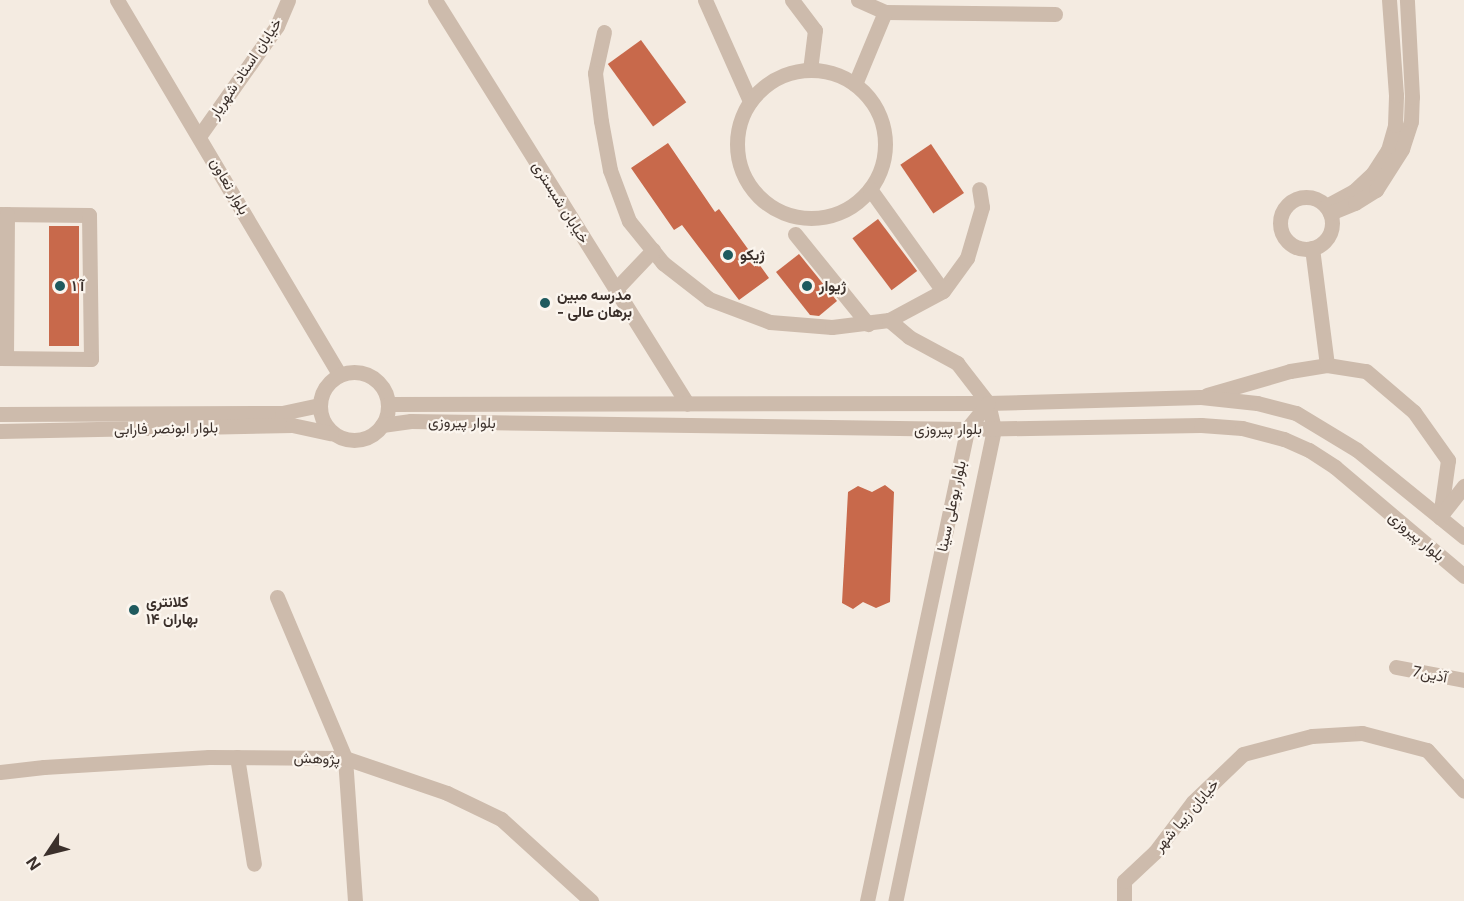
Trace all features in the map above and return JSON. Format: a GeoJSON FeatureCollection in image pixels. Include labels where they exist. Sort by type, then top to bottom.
{"type":"FeatureCollection","features":[{"type":"Feature","properties":{"kind":"street","name":"بلوار تعاون"},"geometry":{"type":"LineString","coordinates":[[117,0],[200,135],[340,375]]}},
{"type":"Feature","properties":{"kind":"street","name":"خیابان استاد شهریار"},"geometry":{"type":"LineString","coordinates":[[200,135],[277,26],[288,0]]}},
{"type":"Feature","properties":{"kind":"street","name":"خیابان شبستری"},"geometry":{"type":"LineString","coordinates":[[435,0],[687,404]]}},
{"type":"Feature","properties":{"kind":"street"},"geometry":{"type":"LineString","coordinates":[[705,0],[750,101]]}},
{"type":"Feature","properties":{"kind":"street"},"geometry":{"type":"LineString","coordinates":[[792,0],[815,30],[810,70]]}},
{"type":"Feature","properties":{"kind":"street"},"geometry":{"type":"LineString","coordinates":[[858,0],[885,12],[960,6],[1055,14]]}},
{"type":"Feature","properties":{"kind":"street"},"geometry":{"type":"LineString","coordinates":[[1328,210],[1367,179],[1388,150],[1395,125],[1396,95],[1389,0]]}},
{"type":"Feature","properties":{"kind":"street"},"geometry":{"type":"LineString","coordinates":[[1328,210],[1355,203],[1376,190],[1402,149],[1411,121],[1412,97],[1407,0]]}},
{"type":"Feature","properties":{"kind":"street"},"geometry":{"type":"LineString","coordinates":[[855,84],[885,12]]}},
{"type":"Feature","properties":{"kind":"street"},"geometry":{"type":"LineString","coordinates":[[604,32],[596,73],[610,170],[629,221],[663,263],[710,299],[770,322],[832,327],[889,320],[943,291],[967,258],[982,207],[979,189]]}},
{"type":"Feature","properties":{"kind":"street"},"geometry":{"type":"LineString","coordinates":[[810,70],[834,74],[855,84],[871,101],[881,122],[885,146],[881,169],[870,189],[851,207],[819,217],[802,218],[778,211],[757,196],[743,174],[736,150],[739,124],[750,101],[766,84],[787,74],[810,70]]}},
{"type":"Feature","properties":{"kind":"street"},"geometry":{"type":"LineString","coordinates":[[870,189],[943,291]]}},
{"type":"Feature","properties":{"kind":"street"},"geometry":{"type":"LineString","coordinates":[[1311,197],[1328,210],[1332,222],[1327,238],[1312,248],[1295,247],[1282,236],[1280,219],[1288,204],[1295,199],[1311,197]]}},
{"type":"Feature","properties":{"kind":"street"},"geometry":{"type":"LineString","coordinates":[[4,214],[89,215],[91,359],[3,358],[4,214]]}},
{"type":"Feature","properties":{"kind":"street"},"geometry":{"type":"LineString","coordinates":[[795,234],[868,324]]}},
{"type":"Feature","properties":{"kind":"street"},"geometry":{"type":"LineString","coordinates":[[1312,248],[1327,365]]}},
{"type":"Feature","properties":{"kind":"street"},"geometry":{"type":"LineString","coordinates":[[616,289],[653,250]]}},
{"type":"Feature","properties":{"kind":"street"},"geometry":{"type":"LineString","coordinates":[[889,320],[909,337],[957,363],[988,404]]}},
{"type":"Feature","properties":{"kind":"street"},"geometry":{"type":"LineString","coordinates":[[1202,397],[1290,371],[1327,365],[1366,371],[1414,412],[1448,460],[1440,516]]}},
{"type":"Feature","properties":{"kind":"street"},"geometry":{"type":"LineString","coordinates":[[353,372],[366,374],[381,386],[388,405],[382,426],[375,434],[353,441],[342,439],[325,425],[320,405],[322,392],[330,382],[340,375],[353,372]]}},
{"type":"Feature","properties":{"kind":"street","name":"بلوار پیروزی"},"geometry":{"type":"LineString","coordinates":[[388,405],[988,404],[1202,397],[1257,403],[1296,413],[1357,450],[1464,537]]}},
{"type":"Feature","properties":{"kind":"street","name":"بلوار بوعلی سینا"},"geometry":{"type":"LineString","coordinates":[[895,901],[994,429],[988,404]]}},
{"type":"Feature","properties":{"kind":"street","name":"بلوار بوعلی سینا"},"geometry":{"type":"LineString","coordinates":[[867,901],[967,429],[988,404]]}},
{"type":"Feature","properties":{"kind":"street","name":"بلوار ابونصر فارابی"},"geometry":{"type":"LineString","coordinates":[[0,431],[144,420],[282,413],[320,405]]}},
{"type":"Feature","properties":{"kind":"street","name":"بلوار ابونصر فارابی"},"geometry":{"type":"LineString","coordinates":[[0,414],[292,425],[332,432]]}},
{"type":"Feature","properties":{"kind":"street","name":"بلوار پیروزی"},"geometry":{"type":"LineString","coordinates":[[382,426],[411,421],[967,429],[1201,425],[1263,432],[1309,450],[1335,467],[1464,576]]}},
{"type":"Feature","properties":{"kind":"street"},"geometry":{"type":"LineString","coordinates":[[1440,516],[1464,486]]}},
{"type":"Feature","properties":{"kind":"street"},"geometry":{"type":"LineString","coordinates":[[278,597],[345,758],[355,901]]}},
{"type":"Feature","properties":{"kind":"street","name":"آذین7"},"geometry":{"type":"LineString","coordinates":[[1396,667],[1464,680]]}},
{"type":"Feature","properties":{"kind":"street","name":"خیابان زیبا شهر"},"geometry":{"type":"LineString","coordinates":[[1124,901],[1124,881],[1155,852],[1194,802],[1243,754],[1312,736],[1362,733],[1427,750],[1464,791]]}},
{"type":"Feature","properties":{"kind":"street"},"geometry":{"type":"LineString","coordinates":[[237,758],[254,864]]}},
{"type":"Feature","properties":{"kind":"street","name":"پژوهش"},"geometry":{"type":"LineString","coordinates":[[0,772],[44,766],[237,758],[345,758],[447,793],[501,819],[591,901]]}},
{"type":"Feature","properties":{"kind":"building"},"geometry":{"type":"Polygon","coordinates":[[[641,40],[686,102],[653,126],[608,64],[641,40]]]}},
{"type":"Feature","properties":{"kind":"building"},"geometry":{"type":"Polygon","coordinates":[[[668,143],[715,212],[719,209],[769,278],[739,300],[682,225],[674,230],[631,168],[668,143]]]}},
{"type":"Feature","properties":{"kind":"building"},"geometry":{"type":"Polygon","coordinates":[[[931,144],[964,193],[933,214],[900,165],[931,144]]]}},
{"type":"Feature","properties":{"kind":"building"},"geometry":{"type":"Polygon","coordinates":[[[878,219],[917,271],[892,290],[852,238],[878,219]]]}},
{"type":"Feature","properties":{"kind":"building","name":"آ ۱"},"geometry":{"type":"Polygon","coordinates":[[[49,226],[79,226],[79,346],[49,346],[49,226]]]}},
{"type":"Feature","properties":{"kind":"building","name":"ژیوار"},"geometry":{"type":"Polygon","coordinates":[[[799,254],[837,301],[819,316],[810,315],[776,272],[799,254]]]}},
{"type":"Feature","properties":{"kind":"building"},"geometry":{"type":"Polygon","coordinates":[[[885,485],[894,492],[890,602],[876,608],[863,602],[853,609],[842,603],[848,492],[858,486],[872,492],[885,485]]]}},
{"type":"Feature","properties":{"kind":"place","name":"ژیکو"},"geometry":{"type":"Point","coordinates":[728,255]}},
{"type":"Feature","properties":{"kind":"place","name":"آ ۱"},"geometry":{"type":"Point","coordinates":[60,286]}},
{"type":"Feature","properties":{"kind":"place","name":"ژیوار"},"geometry":{"type":"Point","coordinates":[807,286]}},
{"type":"Feature","properties":{"kind":"place","name":"مدرسه مبین - برهان عالی"},"geometry":{"type":"Point","coordinates":[545,303]}},
{"type":"Feature","properties":{"kind":"place","name":"کلانتری ۱۴ بهاران"},"geometry":{"type":"Point","coordinates":[134,610]}}]}
